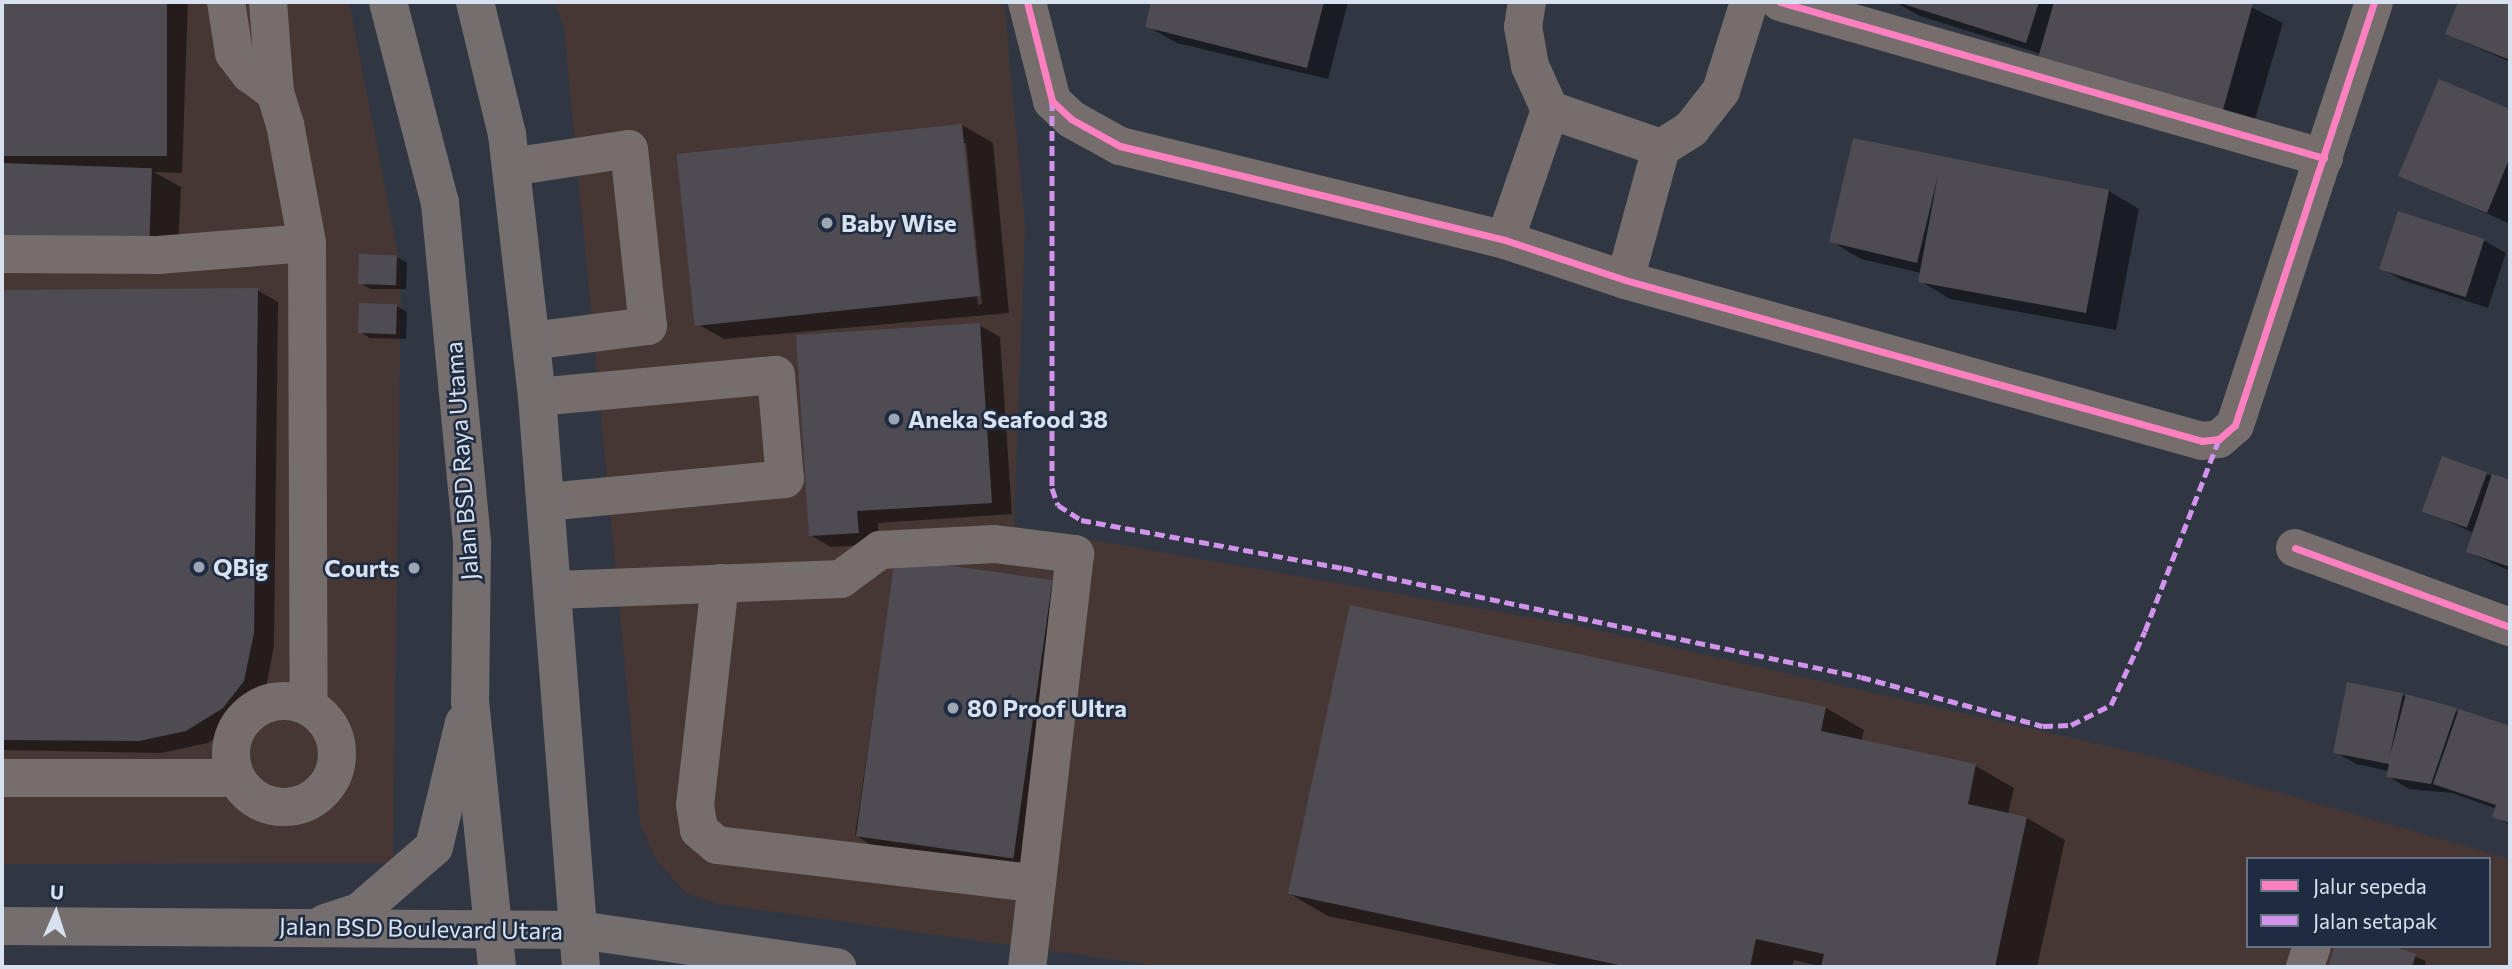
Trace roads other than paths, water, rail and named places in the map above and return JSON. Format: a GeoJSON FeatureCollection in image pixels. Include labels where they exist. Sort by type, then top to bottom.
{"type":"FeatureCollection","features":[{"type":"Feature","properties":{"kind":"main road","name":"Jalan BSD Raya Utama"},"geometry":{"type":"LineString","coordinates":[[388,2],[440,203],[472,544],[470,701],[497,967]]}},
{"type":"Feature","properties":{"kind":"main road"},"geometry":{"type":"LineString","coordinates":[[475,2],[511,167],[531,341],[548,502],[581,967]]}},
{"type":"Feature","properties":{"kind":"main road"},"geometry":{"type":"LineString","coordinates":[[313,926],[359,912],[433,847],[470,701]]}},
{"type":"Feature","properties":{"kind":"main road","name":"Jalan BSD Boulevard Utara"},"geometry":{"type":"LineString","coordinates":[[2,926],[495,927],[579,930],[837,967]]}},
{"type":"Feature","properties":{"kind":"street"},"geometry":{"type":"LineString","coordinates":[[226,2],[234,53],[250,74],[275,92]]}},
{"type":"Feature","properties":{"kind":"street"},"geometry":{"type":"LineString","coordinates":[[268,2],[275,92],[285,124],[307,243],[309,706]]}},
{"type":"Feature","properties":{"kind":"street"},"geometry":{"type":"LineString","coordinates":[[1027,2],[1052,102],[1071,120],[1120,146],[1505,240],[1625,280],[2202,441],[2219,439],[2235,425],[2325,158],[2374,2]]}},
{"type":"Feature","properties":{"kind":"street"},"geometry":{"type":"LineString","coordinates":[[1505,240],[1550,110],[1530,66],[1523,27],[1527,2]]}},
{"type":"Feature","properties":{"kind":"street"},"geometry":{"type":"LineString","coordinates":[[1625,280],[1661,148],[1691,129],[1721,91],[1749,2]]}},
{"type":"Feature","properties":{"kind":"street"},"geometry":{"type":"LineString","coordinates":[[1780,2],[2325,158]]}},
{"type":"Feature","properties":{"kind":"street"},"geometry":{"type":"LineString","coordinates":[[1550,110],[1661,148]]}},
{"type":"Feature","properties":{"kind":"street"},"geometry":{"type":"LineString","coordinates":[[511,167],[629,149],[648,326],[531,341]]}},
{"type":"Feature","properties":{"kind":"street"},"geometry":{"type":"LineString","coordinates":[[2,254],[158,255],[307,243]]}},
{"type":"Feature","properties":{"kind":"street"},"geometry":{"type":"LineString","coordinates":[[537,397],[776,375],[785,480],[548,502]]}},
{"type":"Feature","properties":{"kind":"street"},"geometry":{"type":"LineString","coordinates":[[555,590],[841,579],[880,550],[994,544],[1075,554],[1027,967]]}},
{"type":"Feature","properties":{"kind":"street"},"geometry":{"type":"LineString","coordinates":[[2295,548],[2510,627]]}},
{"type":"Feature","properties":{"kind":"street"},"geometry":{"type":"LineString","coordinates":[[720,583],[695,805],[699,830],[717,845],[1037,884]]}},
{"type":"Feature","properties":{"kind":"street"},"geometry":{"type":"LineString","coordinates":[[276,700],[309,706],[333,731],[337,764],[321,793],[291,808],[258,802],[234,778],[230,744],[246,715],[276,700]]}},
{"type":"Feature","properties":{"kind":"street"},"geometry":{"type":"LineString","coordinates":[[2,778],[234,778]]}},
{"type":"Feature","properties":{"kind":"street"},"geometry":{"type":"LineString","coordinates":[[2305,967],[2311,948]]}},
{"type":"Feature","properties":{"kind":"place","name":"Baby Wise"},"geometry":{"type":"Point","coordinates":[827,223]}},
{"type":"Feature","properties":{"kind":"place","name":"Aneka Seafood 38"},"geometry":{"type":"Point","coordinates":[894,419]}},
{"type":"Feature","properties":{"kind":"place","name":"QBig"},"geometry":{"type":"Point","coordinates":[199,567]}},
{"type":"Feature","properties":{"kind":"place","name":"Courts"},"geometry":{"type":"Point","coordinates":[414,568]}},
{"type":"Feature","properties":{"kind":"place","name":"80 Proof Ultra"},"geometry":{"type":"Point","coordinates":[953,708]}}]}
